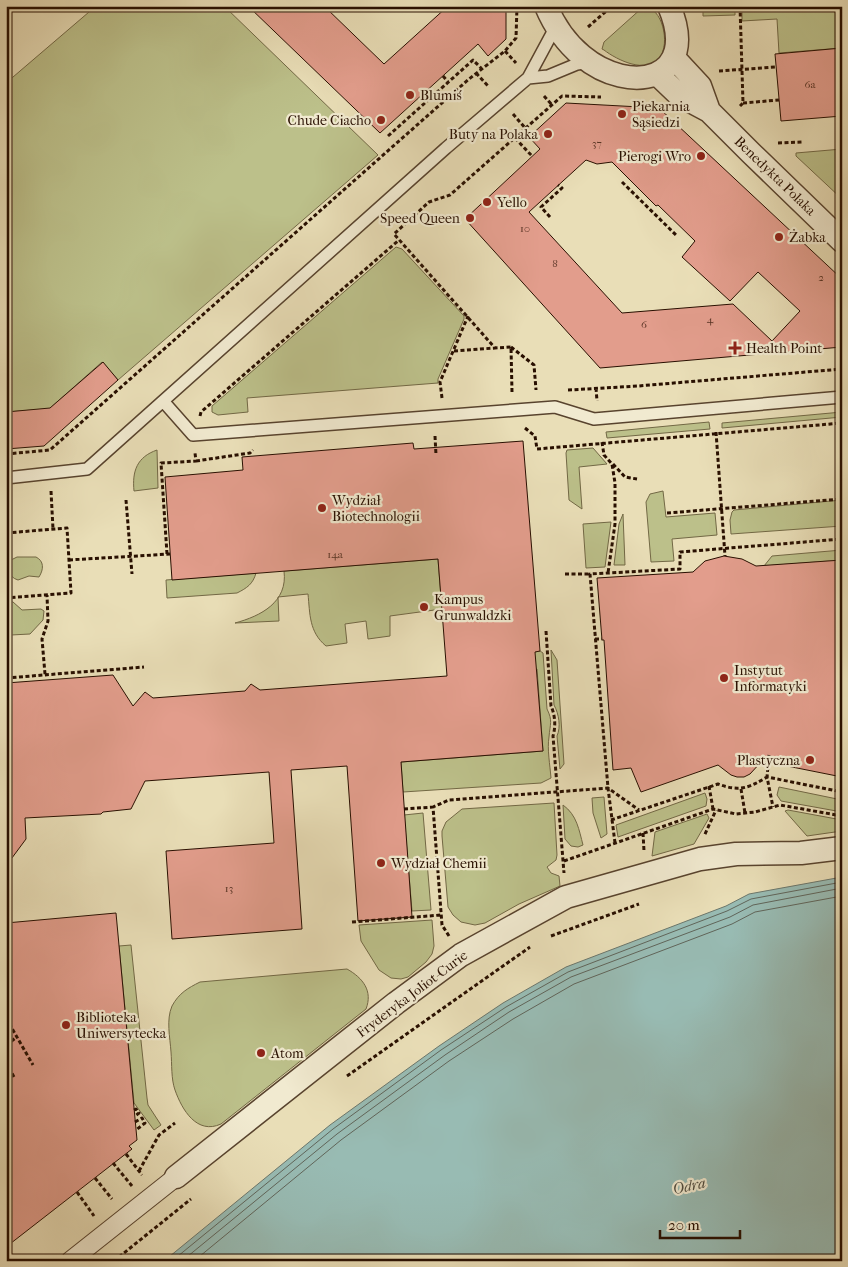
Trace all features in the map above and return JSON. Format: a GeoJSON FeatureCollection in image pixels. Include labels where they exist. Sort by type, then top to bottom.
{"type":"FeatureCollection","features":[{"type":"Feature","properties":{"kind":"street"},"geometry":{"type":"LineString","coordinates":[[557,25],[590,61],[610,72],[647,78],[667,67],[674,58],[678,42],[678,32],[669,6]]}},
{"type":"Feature","properties":{"kind":"street","name":"Benedykta Polaka"},"geometry":{"type":"LineString","coordinates":[[674,58],[700,86],[709,111]]}},
{"type":"Feature","properties":{"kind":"street","name":"Benedykta Polaka"},"geometry":{"type":"LineString","coordinates":[[657,74],[679,95],[709,111],[842,241]]}},
{"type":"Feature","properties":{"kind":"street","name":"Fryderyka Joliot-Curie"},"geometry":{"type":"LineString","coordinates":[[70,1261],[396,1003],[461,955],[566,897],[604,879],[700,859],[736,854],[801,853],[842,848]]}},
{"type":"Feature","properties":{"kind":"lane"},"geometry":{"type":"LineString","coordinates":[[6,478],[87,469],[446,148],[528,78],[557,25]]}},
{"type":"Feature","properties":{"kind":"lane"},"geometry":{"type":"LineString","coordinates":[[528,78],[548,76],[590,61]]}},
{"type":"Feature","properties":{"kind":"lane"},"geometry":{"type":"LineString","coordinates":[[163,401],[193,435],[555,407],[594,420],[842,397]]}},
{"type":"Feature","properties":{"kind":"path"},"geometry":{"type":"LineString","coordinates":[[6,454],[50,450],[481,68],[505,51],[516,38],[517,6]]}},
{"type":"Feature","properties":{"kind":"path"},"geometry":{"type":"LineString","coordinates":[[557,25],[612,6]]}},
{"type":"Feature","properties":{"kind":"path"},"geometry":{"type":"LineString","coordinates":[[740,6],[741,104],[779,100]]}},
{"type":"Feature","properties":{"kind":"path"},"geometry":{"type":"LineString","coordinates":[[388,136],[473,60],[481,68]]}},
{"type":"Feature","properties":{"kind":"path"},"geometry":{"type":"LineString","coordinates":[[716,71],[776,67]]}},
{"type":"Feature","properties":{"kind":"path"},"geometry":{"type":"LineString","coordinates":[[443,76],[448,82]]}},
{"type":"Feature","properties":{"kind":"path"},"geometry":{"type":"LineString","coordinates":[[495,348],[394,234],[429,202],[450,194],[552,106]]}},
{"type":"Feature","properties":{"kind":"path"},"geometry":{"type":"LineString","coordinates":[[515,138],[532,156]]}},
{"type":"Feature","properties":{"kind":"path"},"geometry":{"type":"LineString","coordinates":[[778,143],[802,142]]}},
{"type":"Feature","properties":{"kind":"path"},"geometry":{"type":"LineString","coordinates":[[622,182],[676,235]]}},
{"type":"Feature","properties":{"kind":"path"},"geometry":{"type":"LineString","coordinates":[[550,218],[541,207],[562,188],[558,185]]}},
{"type":"Feature","properties":{"kind":"path"},"geometry":{"type":"LineString","coordinates":[[201,412],[399,240]]}},
{"type":"Feature","properties":{"kind":"path"},"geometry":{"type":"LineString","coordinates":[[443,416],[440,382],[468,316]]}},
{"type":"Feature","properties":{"kind":"path"},"geometry":{"type":"LineString","coordinates":[[454,351],[511,347],[534,365],[536,391]]}},
{"type":"Feature","properties":{"kind":"path"},"geometry":{"type":"LineString","coordinates":[[511,347],[515,410]]}},
{"type":"Feature","properties":{"kind":"path"},"geometry":{"type":"LineString","coordinates":[[567,390],[842,369]]}},
{"type":"Feature","properties":{"kind":"path"},"geometry":{"type":"LineString","coordinates":[[544,448],[842,423]]}},
{"type":"Feature","properties":{"kind":"path"},"geometry":{"type":"LineString","coordinates":[[716,427],[725,556]]}},
{"type":"Feature","properties":{"kind":"path"},"geometry":{"type":"LineString","coordinates":[[435,433],[436,455]]}},
{"type":"Feature","properties":{"kind":"path"},"geometry":{"type":"LineString","coordinates":[[602,437],[604,455],[625,478],[637,480]]}},
{"type":"Feature","properties":{"kind":"path"},"geometry":{"type":"LineString","coordinates":[[69,560],[169,554],[161,463],[196,461],[194,446]]}},
{"type":"Feature","properties":{"kind":"path"},"geometry":{"type":"LineString","coordinates":[[608,573],[615,524],[615,483],[612,464]]}},
{"type":"Feature","properties":{"kind":"path"},"geometry":{"type":"LineString","coordinates":[[50,473],[53,529]]}},
{"type":"Feature","properties":{"kind":"path"},"geometry":{"type":"LineString","coordinates":[[667,514],[842,499]]}},
{"type":"Feature","properties":{"kind":"path"},"geometry":{"type":"LineString","coordinates":[[126,500],[132,574]]}},
{"type":"Feature","properties":{"kind":"path"},"geometry":{"type":"LineString","coordinates":[[6,533],[67,528],[71,593],[6,598]]}},
{"type":"Feature","properties":{"kind":"path"},"geometry":{"type":"LineString","coordinates":[[565,574],[680,569],[680,552],[842,539]]}},
{"type":"Feature","properties":{"kind":"path"},"geometry":{"type":"LineString","coordinates":[[590,574],[608,788],[615,843]]}},
{"type":"Feature","properties":{"kind":"path"},"geometry":{"type":"LineString","coordinates":[[45,674],[42,639],[48,621],[48,595]]}},
{"type":"Feature","properties":{"kind":"path"},"geometry":{"type":"LineString","coordinates":[[546,631],[551,706],[554,714],[555,730],[553,736],[566,897]]}},
{"type":"Feature","properties":{"kind":"path"},"geometry":{"type":"LineString","coordinates":[[595,639],[602,639]]}},
{"type":"Feature","properties":{"kind":"path"},"geometry":{"type":"LineString","coordinates":[[6,678],[144,667]]}},
{"type":"Feature","properties":{"kind":"path"},"geometry":{"type":"LineString","coordinates":[[769,755],[767,776],[773,807]]}},
{"type":"Feature","properties":{"kind":"path"},"geometry":{"type":"LineString","coordinates":[[611,820],[710,786],[718,784],[741,789],[753,785],[767,776],[842,792]]}},
{"type":"Feature","properties":{"kind":"path"},"geometry":{"type":"LineString","coordinates":[[710,786],[713,809]]}},
{"type":"Feature","properties":{"kind":"path"},"geometry":{"type":"LineString","coordinates":[[404,809],[433,807],[449,800],[608,788],[639,810]]}},
{"type":"Feature","properties":{"kind":"path"},"geometry":{"type":"LineString","coordinates":[[741,789],[745,813]]}},
{"type":"Feature","properties":{"kind":"path"},"geometry":{"type":"LineString","coordinates":[[564,861],[713,809],[736,814],[780,805],[842,816]]}},
{"type":"Feature","properties":{"kind":"path"},"geometry":{"type":"LineString","coordinates":[[433,807],[442,925],[461,955]]}},
{"type":"Feature","properties":{"kind":"path"},"geometry":{"type":"LineString","coordinates":[[543,938],[647,901]]}},
{"type":"Feature","properties":{"kind":"path"},"geometry":{"type":"LineString","coordinates":[[352,922],[441,915]]}},
{"type":"Feature","properties":{"kind":"path"},"geometry":{"type":"LineString","coordinates":[[341,1081],[535,944]]}},
{"type":"Feature","properties":{"kind":"path"},"geometry":{"type":"LineString","coordinates":[[6,1018],[33,1065]]}},
{"type":"Feature","properties":{"kind":"path"},"geometry":{"type":"LineString","coordinates":[[6,1045],[17,1037]]}},
{"type":"Feature","properties":{"kind":"path"},"geometry":{"type":"LineString","coordinates":[[6,1062],[15,1079]]}},
{"type":"Feature","properties":{"kind":"path"},"geometry":{"type":"LineString","coordinates":[[134,1110],[136,1109],[139,1113],[135,1116]]}},
{"type":"Feature","properties":{"kind":"path"},"geometry":{"type":"LineString","coordinates":[[135,1122],[142,1118],[145,1123],[136,1130]]}},
{"type":"Feature","properties":{"kind":"path"},"geometry":{"type":"LineString","coordinates":[[139,1171],[159,1135],[175,1123]]}},
{"type":"Feature","properties":{"kind":"path"},"geometry":{"type":"LineString","coordinates":[[114,1261],[192,1198]]}},
{"type":"Feature","properties":{"kind":"green space"},"geometry":{"type":"Polygon","coordinates":[[[96,6],[224,6],[378,155],[118,380],[102,362],[48,410],[6,412],[6,83],[96,6]]]}},
{"type":"Feature","properties":{"kind":"green space"},"geometry":{"type":"Polygon","coordinates":[[[703,6],[735,6],[735,15],[703,16],[703,6]]]}},
{"type":"Feature","properties":{"kind":"green space"},"geometry":{"type":"Polygon","coordinates":[[[742,6],[842,6],[842,48],[779,53],[777,19],[742,21],[742,6]]]}},
{"type":"Feature","properties":{"kind":"green space"},"geometry":{"type":"Polygon","coordinates":[[[643,7],[650,8],[656,13],[663,27],[664,44],[660,57],[648,65],[632,64],[616,58],[602,49],[604,42],[643,7]]]}},
{"type":"Feature","properties":{"kind":"green space"},"geometry":{"type":"Polygon","coordinates":[[[842,149],[842,199],[796,156],[796,153],[842,149]]]}},
{"type":"Feature","properties":{"kind":"green space"},"geometry":{"type":"Polygon","coordinates":[[[396,247],[402,249],[464,316],[438,383],[247,398],[248,412],[218,415],[212,412],[212,406],[396,247]]]}},
{"type":"Feature","properties":{"kind":"green space"},"geometry":{"type":"Polygon","coordinates":[[[842,412],[842,417],[722,428],[722,423],[842,412]]]}},
{"type":"Feature","properties":{"kind":"green space"},"geometry":{"type":"Polygon","coordinates":[[[709,422],[710,429],[607,438],[606,432],[709,422]]]}},
{"type":"Feature","properties":{"kind":"green space"},"geometry":{"type":"Polygon","coordinates":[[[593,448],[607,464],[579,467],[582,509],[569,500],[566,453],[567,450],[593,448]]]}},
{"type":"Feature","properties":{"kind":"green space"},"geometry":{"type":"Polygon","coordinates":[[[157,450],[158,488],[134,491],[134,477],[137,466],[150,453],[157,450]]]}},
{"type":"Feature","properties":{"kind":"green space"},"geometry":{"type":"Polygon","coordinates":[[[663,491],[666,517],[715,513],[717,535],[672,539],[674,561],[651,562],[646,502],[650,494],[663,491]]]}},
{"type":"Feature","properties":{"kind":"green space"},"geometry":{"type":"Polygon","coordinates":[[[842,500],[842,526],[731,534],[730,520],[734,510],[842,500]]]}},
{"type":"Feature","properties":{"kind":"green space"},"geometry":{"type":"Polygon","coordinates":[[[623,514],[625,565],[614,565],[619,524],[623,514]]]}},
{"type":"Feature","properties":{"kind":"green space"},"geometry":{"type":"Polygon","coordinates":[[[611,522],[605,567],[586,568],[583,524],[611,522]]]}},
{"type":"Feature","properties":{"kind":"green space"},"geometry":{"type":"Polygon","coordinates":[[[842,550],[842,560],[764,566],[772,556],[842,550]]]}},
{"type":"Feature","properties":{"kind":"green space"},"geometry":{"type":"Polygon","coordinates":[[[17,557],[36,557],[41,561],[42,566],[39,577],[29,576],[18,580],[12,577],[9,569],[11,560],[17,557]]]}},
{"type":"Feature","properties":{"kind":"green space"},"geometry":{"type":"Polygon","coordinates":[[[438,559],[442,609],[390,616],[390,636],[368,639],[366,621],[345,624],[347,643],[326,646],[320,641],[313,629],[308,594],[278,597],[282,591],[284,571],[438,559]]]}},
{"type":"Feature","properties":{"kind":"green space"},"geometry":{"type":"Polygon","coordinates":[[[256,573],[249,585],[237,593],[167,598],[166,580],[256,573]]]}},
{"type":"Feature","properties":{"kind":"green space"},"geometry":{"type":"Polygon","coordinates":[[[278,598],[279,621],[235,623],[263,612],[278,598]]]}},
{"type":"Feature","properties":{"kind":"green space"},"geometry":{"type":"Polygon","coordinates":[[[6,600],[13,602],[22,610],[41,609],[44,611],[43,620],[30,634],[11,635],[6,632],[6,600]]]}},
{"type":"Feature","properties":{"kind":"green space"},"geometry":{"type":"Polygon","coordinates":[[[551,650],[557,660],[564,764],[560,769],[557,736],[559,721],[554,705],[551,650]]]}},
{"type":"Feature","properties":{"kind":"green space"},"geometry":{"type":"Polygon","coordinates":[[[540,651],[543,653],[547,709],[551,720],[548,747],[551,778],[541,783],[403,792],[401,762],[543,751],[534,652],[540,651]]]}},
{"type":"Feature","properties":{"kind":"green space"},"geometry":{"type":"Polygon","coordinates":[[[779,787],[842,800],[842,812],[781,801],[777,795],[779,787]]]}},
{"type":"Feature","properties":{"kind":"green space"},"geometry":{"type":"Polygon","coordinates":[[[705,793],[707,799],[706,806],[618,837],[616,825],[705,793]]]}},
{"type":"Feature","properties":{"kind":"green space"},"geometry":{"type":"Polygon","coordinates":[[[604,797],[607,834],[601,838],[593,813],[592,798],[604,797]]]}},
{"type":"Feature","properties":{"kind":"green space"},"geometry":{"type":"Polygon","coordinates":[[[554,803],[557,855],[556,860],[547,867],[551,873],[559,876],[560,886],[519,904],[485,923],[475,925],[461,922],[448,907],[442,836],[446,822],[462,809],[554,803]]]}},
{"type":"Feature","properties":{"kind":"green space"},"geometry":{"type":"Polygon","coordinates":[[[563,805],[571,813],[579,828],[583,845],[578,847],[571,846],[565,839],[563,805]]]}},
{"type":"Feature","properties":{"kind":"green space"},"geometry":{"type":"Polygon","coordinates":[[[785,811],[842,820],[842,831],[807,836],[785,811]]]}},
{"type":"Feature","properties":{"kind":"green space"},"geometry":{"type":"Polygon","coordinates":[[[423,813],[431,910],[412,911],[404,815],[423,813]]]}},
{"type":"Feature","properties":{"kind":"green space"},"geometry":{"type":"Polygon","coordinates":[[[707,814],[709,818],[694,844],[652,856],[655,832],[707,814]]]}},
{"type":"Feature","properties":{"kind":"green space"},"geometry":{"type":"Polygon","coordinates":[[[432,920],[434,946],[432,954],[426,962],[408,977],[401,979],[391,978],[379,970],[361,941],[359,925],[432,920]]]}},
{"type":"Feature","properties":{"kind":"green space"},"geometry":{"type":"Polygon","coordinates":[[[131,945],[148,1105],[161,1125],[154,1130],[134,1103],[119,946],[131,945]]]}},
{"type":"Feature","properties":{"kind":"green space"},"geometry":{"type":"Polygon","coordinates":[[[347,969],[358,977],[365,986],[368,996],[366,1009],[221,1124],[212,1127],[205,1126],[192,1119],[178,1098],[172,1076],[169,1017],[172,1006],[181,994],[200,982],[347,969]]]}},
{"type":"Feature","properties":{"kind":"water","name":"Odra"},"geometry":{"type":"Polygon","coordinates":[[[842,877],[842,1261],[164,1261],[330,1125],[439,1046],[503,1003],[566,967],[726,906],[749,894],[842,877]]]}},
{"type":"Feature","properties":{"kind":"building"},"geometry":{"type":"Polygon","coordinates":[[[248,6],[324,6],[384,64],[448,6],[506,6],[506,39],[488,56],[478,44],[380,133],[248,6]]]}},
{"type":"Feature","properties":{"kind":"building"},"geometry":{"type":"Polygon","coordinates":[[[842,48],[842,116],[781,121],[775,54],[842,48]]]}},
{"type":"Feature","properties":{"kind":"building"},"geometry":{"type":"Polygon","coordinates":[[[566,103],[659,108],[842,279],[842,347],[600,368],[465,219],[540,149],[529,137],[566,103]],[[586,160],[529,212],[622,313],[733,304],[772,341],[800,311],[758,272],[730,301],[682,257],[695,241],[658,205],[656,206],[612,162],[597,164],[586,160]]]}},
{"type":"Feature","properties":{"kind":"building"},"geometry":{"type":"Polygon","coordinates":[[[103,362],[118,380],[44,446],[6,449],[6,412],[50,408],[103,362]]]}},
{"type":"Feature","properties":{"kind":"building"},"geometry":{"type":"Polygon","coordinates":[[[523,441],[540,651],[535,652],[543,751],[401,762],[412,917],[358,921],[347,766],[291,770],[302,929],[172,939],[166,851],[274,843],[269,772],[145,781],[131,809],[103,812],[101,814],[25,818],[26,839],[6,866],[6,683],[113,675],[133,706],[145,692],[153,698],[245,691],[251,684],[260,690],[447,676],[438,559],[172,580],[165,477],[243,470],[242,457],[413,443],[414,449],[523,441]]]}},
{"type":"Feature","properties":{"kind":"building","name":"Instytut Informatyki"},"geometry":{"type":"Polygon","coordinates":[[[724,556],[742,559],[756,566],[842,560],[842,777],[762,761],[750,774],[744,777],[731,775],[718,765],[641,792],[631,768],[613,770],[604,640],[602,640],[597,578],[693,572],[705,561],[724,556]]]}},
{"type":"Feature","properties":{"kind":"building","name":"Biblioteka Uniwersytecka"},"geometry":{"type":"Polygon","coordinates":[[[116,913],[137,1140],[129,1146],[132,1149],[6,1247],[6,923],[116,913]]]}},
{"type":"Feature","properties":{"kind":"place","name":"Blumiś"},"geometry":{"type":"Point","coordinates":[410,95]}},
{"type":"Feature","properties":{"kind":"place","name":"Piekarnia Sąsiedzi"},"geometry":{"type":"Point","coordinates":[622,114]}},
{"type":"Feature","properties":{"kind":"place","name":"Chude Ciacho"},"geometry":{"type":"Point","coordinates":[381,120]}},
{"type":"Feature","properties":{"kind":"place","name":"Buty na Polaka"},"geometry":{"type":"Point","coordinates":[548,134]}},
{"type":"Feature","properties":{"kind":"place","name":"Pierogi Wro"},"geometry":{"type":"Point","coordinates":[701,156]}},
{"type":"Feature","properties":{"kind":"place","name":"Yello"},"geometry":{"type":"Point","coordinates":[487,202]}},
{"type":"Feature","properties":{"kind":"place","name":"Speed Queen"},"geometry":{"type":"Point","coordinates":[470,218]}},
{"type":"Feature","properties":{"kind":"place","name":"Żabka"},"geometry":{"type":"Point","coordinates":[779,237]}},
{"type":"Feature","properties":{"kind":"place","name":"Health Point"},"geometry":{"type":"Point","coordinates":[735,348]}},
{"type":"Feature","properties":{"kind":"place","name":"Wydział Biotechnologii"},"geometry":{"type":"Point","coordinates":[322,508]}},
{"type":"Feature","properties":{"kind":"place","name":"Kampus Grunwaldzki"},"geometry":{"type":"Point","coordinates":[424,607]}},
{"type":"Feature","properties":{"kind":"place","name":"Instytut Informatyki"},"geometry":{"type":"Point","coordinates":[724,678]}},
{"type":"Feature","properties":{"kind":"place","name":"Plastyczna"},"geometry":{"type":"Point","coordinates":[810,760]}},
{"type":"Feature","properties":{"kind":"place","name":"Wydział Chemii"},"geometry":{"type":"Point","coordinates":[381,863]}},
{"type":"Feature","properties":{"kind":"place","name":"Biblioteka Uniwersytecka"},"geometry":{"type":"Point","coordinates":[66,1025]}},
{"type":"Feature","properties":{"kind":"place","name":"Atom"},"geometry":{"type":"Point","coordinates":[261,1053]}}]}
